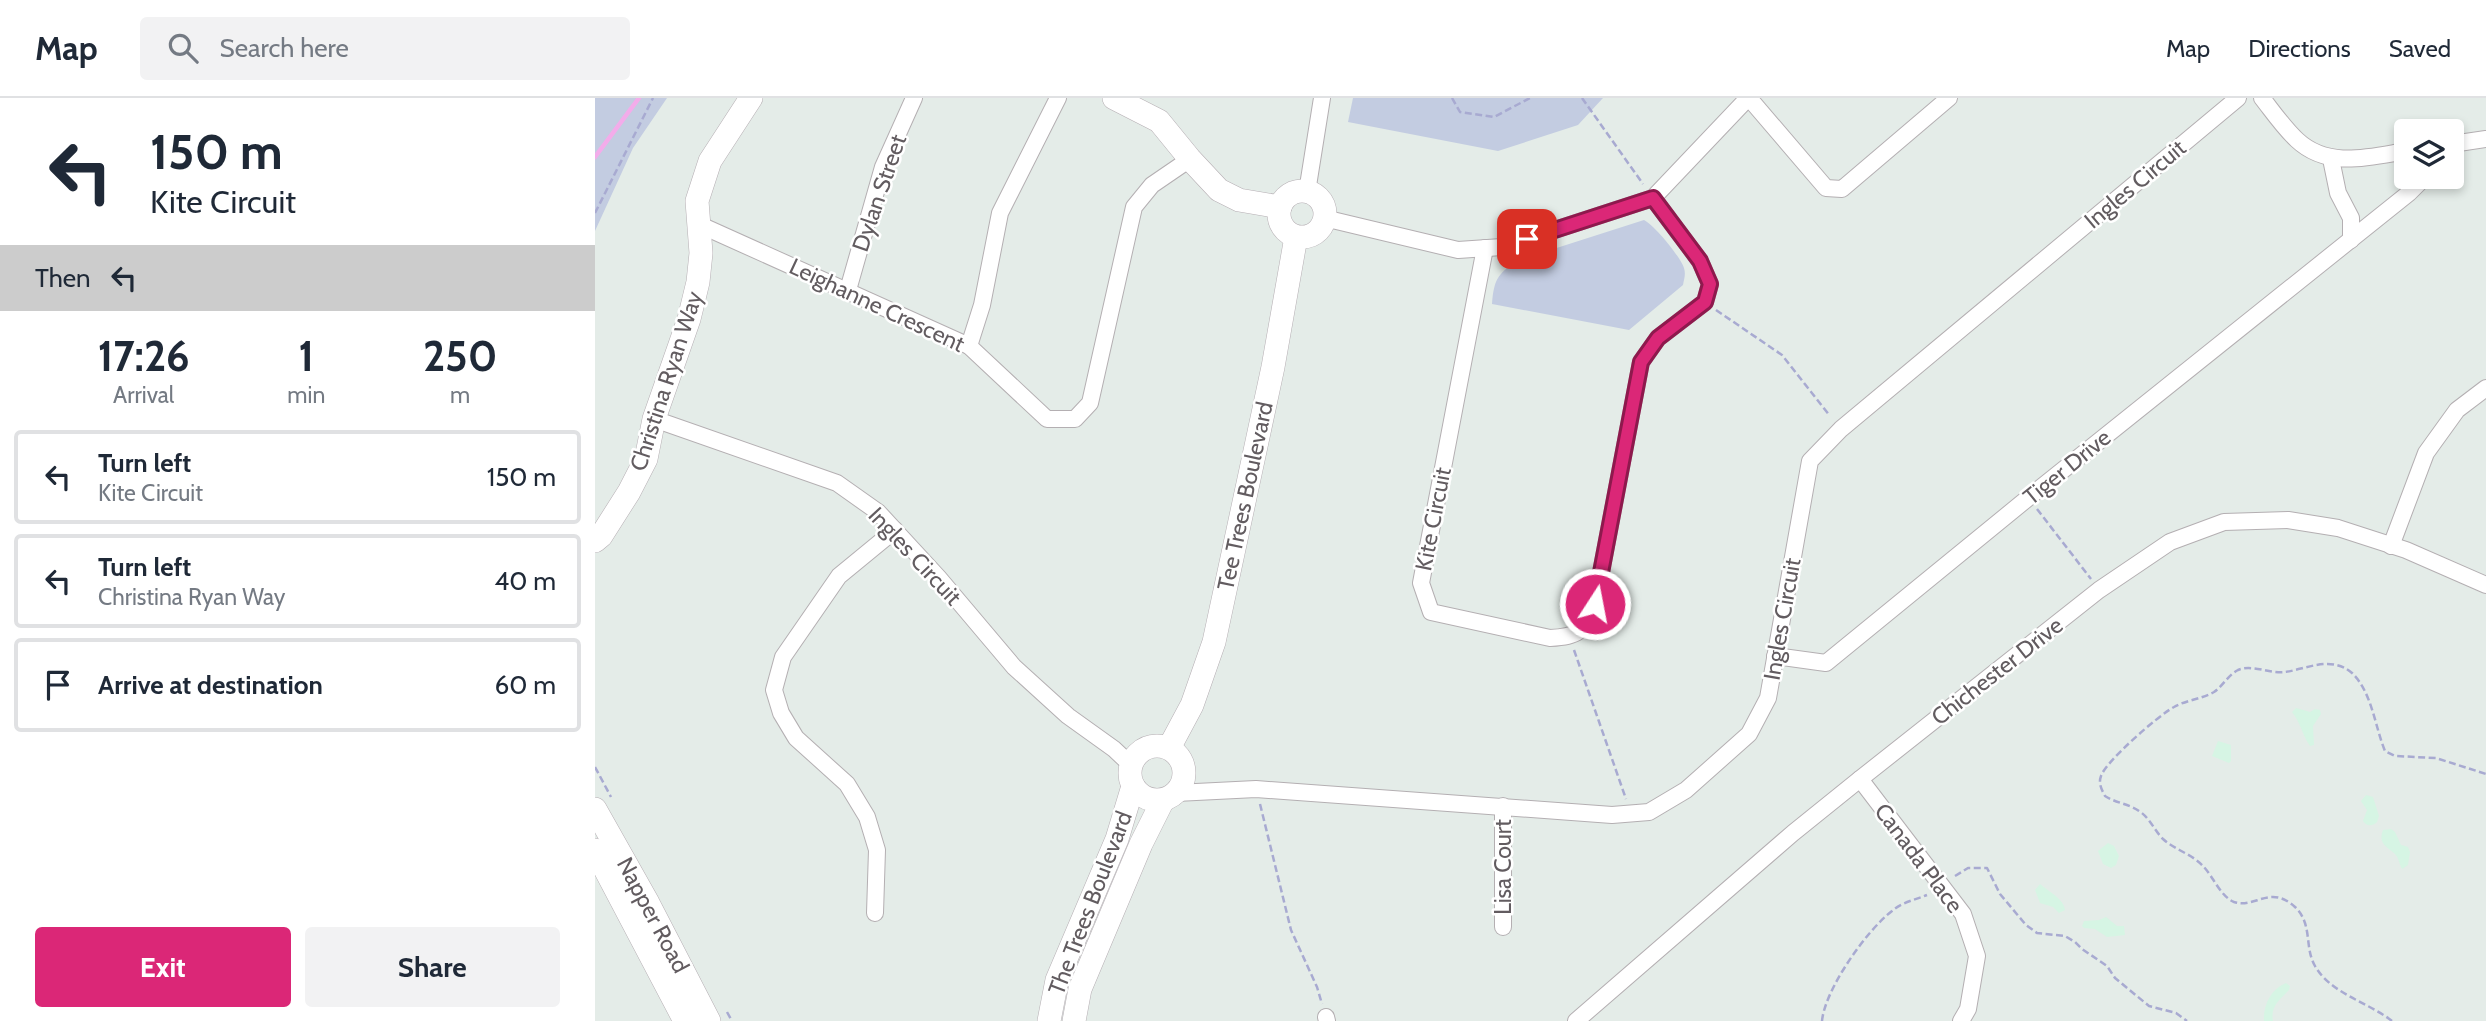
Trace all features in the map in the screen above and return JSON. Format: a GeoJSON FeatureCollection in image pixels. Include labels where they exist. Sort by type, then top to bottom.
{"type":"FeatureCollection","features":[{"type":"Feature","properties":{"kind":"street","name":"Christina Ryan Way"},"geometry":{"type":"LineString","coordinates":[[595,541],[629,492],[646,459],[655,419],[689,319],[698,282],[701,253],[697,201],[710,161],[751,98]]}},
{"type":"Feature","properties":{"kind":"street","name":"Dylan Street"},"geometry":{"type":"LineString","coordinates":[[848,290],[883,167],[914,98]]}},
{"type":"Feature","properties":{"kind":"street"},"geometry":{"type":"LineString","coordinates":[[969,346],[982,305],[1000,213],[1058,98]]}},
{"type":"Feature","properties":{"kind":"street"},"geometry":{"type":"LineString","coordinates":[[1114,98],[1159,121],[1219,190],[1239,200],[1280,207]]}},
{"type":"Feature","properties":{"kind":"street"},"geometry":{"type":"LineString","coordinates":[[1307,192],[1322,98]]}},
{"type":"Feature","properties":{"kind":"street"},"geometry":{"type":"LineString","coordinates":[[1324,218],[1458,250],[1501,247],[1653,198],[1749,98],[1826,188],[1842,189],[1949,98]]}},
{"type":"Feature","properties":{"kind":"street","name":"Ingles Circuit"},"geometry":{"type":"LineString","coordinates":[[1169,798],[1256,789],[1612,815],[1649,812],[1686,790],[1749,734],[1768,698],[1810,461],[1841,429],[2238,98]]}},
{"type":"Feature","properties":{"kind":"street"},"geometry":{"type":"LineString","coordinates":[[2262,98],[2297,141],[2331,159],[2394,153]]}},
{"type":"Feature","properties":{"kind":"street"},"geometry":{"type":"LineString","coordinates":[[2464,142],[2486,139]]}},
{"type":"Feature","properties":{"kind":"street","name":"Leighanne Crescent"},"geometry":{"type":"LineString","coordinates":[[698,224],[969,346],[1047,419],[1075,419],[1090,403],[1134,207],[1152,185],[1190,159]]}},
{"type":"Feature","properties":{"kind":"street"},"geometry":{"type":"LineString","coordinates":[[2331,159],[2338,192],[2351,218],[2350,240]]}},
{"type":"Feature","properties":{"kind":"street","name":"Tiger Drive"},"geometry":{"type":"LineString","coordinates":[[1775,656],[1826,663],[2413,189]]}},
{"type":"Feature","properties":{"kind":"street"},"geometry":{"type":"LineString","coordinates":[[1307,192],[1313,194],[1322,205],[1324,218],[1317,231],[1304,237],[1296,237],[1284,229],[1280,222],[1280,207],[1290,195],[1307,192]]}},
{"type":"Feature","properties":{"kind":"street"},"geometry":{"type":"LineString","coordinates":[[1570,637],[1582,631],[1595,604],[1641,362],[1658,338],[1705,302],[1710,284],[1700,261],[1653,198]]}},
{"type":"Feature","properties":{"kind":"street","name":"Tee Trees Boulevard"},"geometry":{"type":"LineString","coordinates":[[1169,748],[1192,705],[1214,642],[1273,368],[1296,237]]}},
{"type":"Feature","properties":{"kind":"street","name":"Kite Circuit"},"geometry":{"type":"LineString","coordinates":[[1485,248],[1421,583],[1431,612],[1550,638],[1570,637]]}},
{"type":"Feature","properties":{"kind":"street"},"geometry":{"type":"LineString","coordinates":[[2391,546],[2426,453],[2457,410],[2486,388]]}},
{"type":"Feature","properties":{"kind":"street","name":"Ingles Circuit"},"geometry":{"type":"LineString","coordinates":[[655,419],[837,483],[878,512],[938,577],[1014,667],[1068,716],[1114,749],[1132,775]]}},
{"type":"Feature","properties":{"kind":"street","name":"Chichester Drive"},"geometry":{"type":"LineString","coordinates":[[1576,1021],[1793,833],[2099,590],[2170,542],[2224,522],[2288,520],[2338,528],[2391,546],[2486,585]]}},
{"type":"Feature","properties":{"kind":"street"},"geometry":{"type":"LineString","coordinates":[[875,913],[877,850],[867,817],[847,784],[796,738],[781,713],[774,690],[783,657],[839,576],[895,530]]}},
{"type":"Feature","properties":{"kind":"street"},"geometry":{"type":"LineString","coordinates":[[1160,746],[1177,754],[1185,773],[1184,782],[1169,798],[1149,800],[1139,794],[1132,775],[1140,751],[1160,746]]}},
{"type":"Feature","properties":{"kind":"street","name":"The Trees Boulevard"},"geometry":{"type":"LineString","coordinates":[[1049,1021],[1057,980],[1117,839],[1132,775]]}},
{"type":"Feature","properties":{"kind":"street","name":"Canada Place"},"geometry":{"type":"LineString","coordinates":[[1860,779],[1948,880],[1963,914],[1977,956],[1968,1009],[1961,1021]]}},
{"type":"Feature","properties":{"kind":"street","name":"The Trees Boulevard"},"geometry":{"type":"LineString","coordinates":[[1074,1021],[1084,978],[1141,844],[1169,798]]}},
{"type":"Feature","properties":{"kind":"street","name":"Lisa Court"},"geometry":{"type":"LineString","coordinates":[[1503,806],[1503,927]]}},
{"type":"Feature","properties":{"kind":"street","name":"Napper Road"},"geometry":{"type":"LineString","coordinates":[[595,809],[648,902],[709,1021]]}},
{"type":"Feature","properties":{"kind":"street","name":"Napper Road"},"geometry":{"type":"LineString","coordinates":[[595,850],[685,1021]]}},
{"type":"Feature","properties":{"kind":"path"},"geometry":{"type":"LineString","coordinates":[[595,213],[653,98]]}},
{"type":"Feature","properties":{"kind":"path"},"geometry":{"type":"LineString","coordinates":[[1452,98],[1460,112],[1494,117],[1530,98]]}},
{"type":"Feature","properties":{"kind":"path"},"geometry":{"type":"LineString","coordinates":[[1582,98],[1653,198]]}},
{"type":"Feature","properties":{"kind":"path"},"geometry":{"type":"LineString","coordinates":[[1705,302],[1782,355],[1841,429]]}},
{"type":"Feature","properties":{"kind":"path"},"geometry":{"type":"LineString","coordinates":[[2028,498],[2099,590]]}},
{"type":"Feature","properties":{"kind":"path"},"geometry":{"type":"LineString","coordinates":[[1570,637],[1631,813]]}},
{"type":"Feature","properties":{"kind":"path"},"geometry":{"type":"LineString","coordinates":[[2392,1021],[2370,1006],[2355,1001],[2324,979],[2310,956],[2308,931],[2297,908],[2284,899],[2275,897],[2242,903],[2226,896],[2202,864],[2164,840],[2143,814],[2105,796],[2100,787],[2100,778],[2114,759],[2164,714],[2182,703],[2214,692],[2235,671],[2244,668],[2286,672],[2310,664],[2327,664],[2351,672],[2360,684],[2385,751],[2396,757],[2436,758],[2486,774]]}},
{"type":"Feature","properties":{"kind":"path"},"geometry":{"type":"LineString","coordinates":[[1256,789],[1291,930],[1317,987],[1327,1019]]}},
{"type":"Feature","properties":{"kind":"path"},"geometry":{"type":"LineString","coordinates":[[1822,1021],[1823,1012],[1841,972],[1879,923],[1899,906],[1930,894],[1968,868],[1987,867],[1994,885],[2026,925],[2037,933],[2065,936],[2108,966],[2115,978],[2149,1006],[2176,1013],[2187,1021]]}},
{"type":"Feature","properties":{"kind":"shaded area"},"geometry":{"type":"Polygon","coordinates":[[[595,98],[667,98],[633,148],[595,231],[595,98]]]}},
{"type":"Feature","properties":{"kind":"shaded area"},"geometry":{"type":"Polygon","coordinates":[[[1353,98],[1603,98],[1578,125],[1498,151],[1348,122],[1353,98]]]}},
{"type":"Feature","properties":{"kind":"shaded area"},"geometry":{"type":"Polygon","coordinates":[[[1644,220],[1678,256],[1685,277],[1683,285],[1629,330],[1492,304],[1498,279],[1516,261],[1644,220]]]}},
{"type":"Feature","properties":{"kind":"sand"},"geometry":{"type":"Polygon","coordinates":[[[2296,708],[2310,712],[2320,710],[2321,714],[2313,726],[2314,745],[2310,746],[2292,712],[2296,708]]]}},
{"type":"Feature","properties":{"kind":"sand"},"geometry":{"type":"Polygon","coordinates":[[[2218,741],[2231,745],[2229,763],[2212,756],[2218,741]]]}},
{"type":"Feature","properties":{"kind":"sand"},"geometry":{"type":"Polygon","coordinates":[[[2366,795],[2373,797],[2379,816],[2377,822],[2371,825],[2363,821],[2367,810],[2361,801],[2366,795]]]}},
{"type":"Feature","properties":{"kind":"sand"},"geometry":{"type":"Polygon","coordinates":[[[2391,829],[2401,845],[2408,847],[2410,852],[2408,865],[2402,869],[2396,855],[2382,841],[2383,830],[2391,829]]]}},
{"type":"Feature","properties":{"kind":"sand"},"geometry":{"type":"Polygon","coordinates":[[[2108,843],[2114,846],[2119,856],[2116,865],[2111,868],[2103,864],[2098,851],[2108,843]]]}},
{"type":"Feature","properties":{"kind":"sand"},"geometry":{"type":"Polygon","coordinates":[[[2040,884],[2059,899],[2065,910],[2059,913],[2053,907],[2040,903],[2035,890],[2040,884]]]}},
{"type":"Feature","properties":{"kind":"sand"},"geometry":{"type":"Polygon","coordinates":[[[2106,917],[2117,926],[2124,926],[2125,935],[2107,937],[2095,929],[2082,926],[2084,921],[2106,917]]]}},
{"type":"Feature","properties":{"kind":"sand"},"geometry":{"type":"Polygon","coordinates":[[[2286,983],[2290,986],[2289,990],[2274,1007],[2273,1021],[2264,1021],[2269,998],[2276,989],[2286,983]]]}},
{"type":"Feature","properties":{"kind":"waterway"},"geometry":{"type":"LineString","coordinates":[[595,157],[639,98]]}},
{"type":"Feature","properties":{"kind":"route"},"geometry":{"type":"LineString","coordinates":[[1527,239],[1653,198],[1700,261],[1710,284],[1705,302],[1658,338],[1641,362],[1595,604]]}}]}
